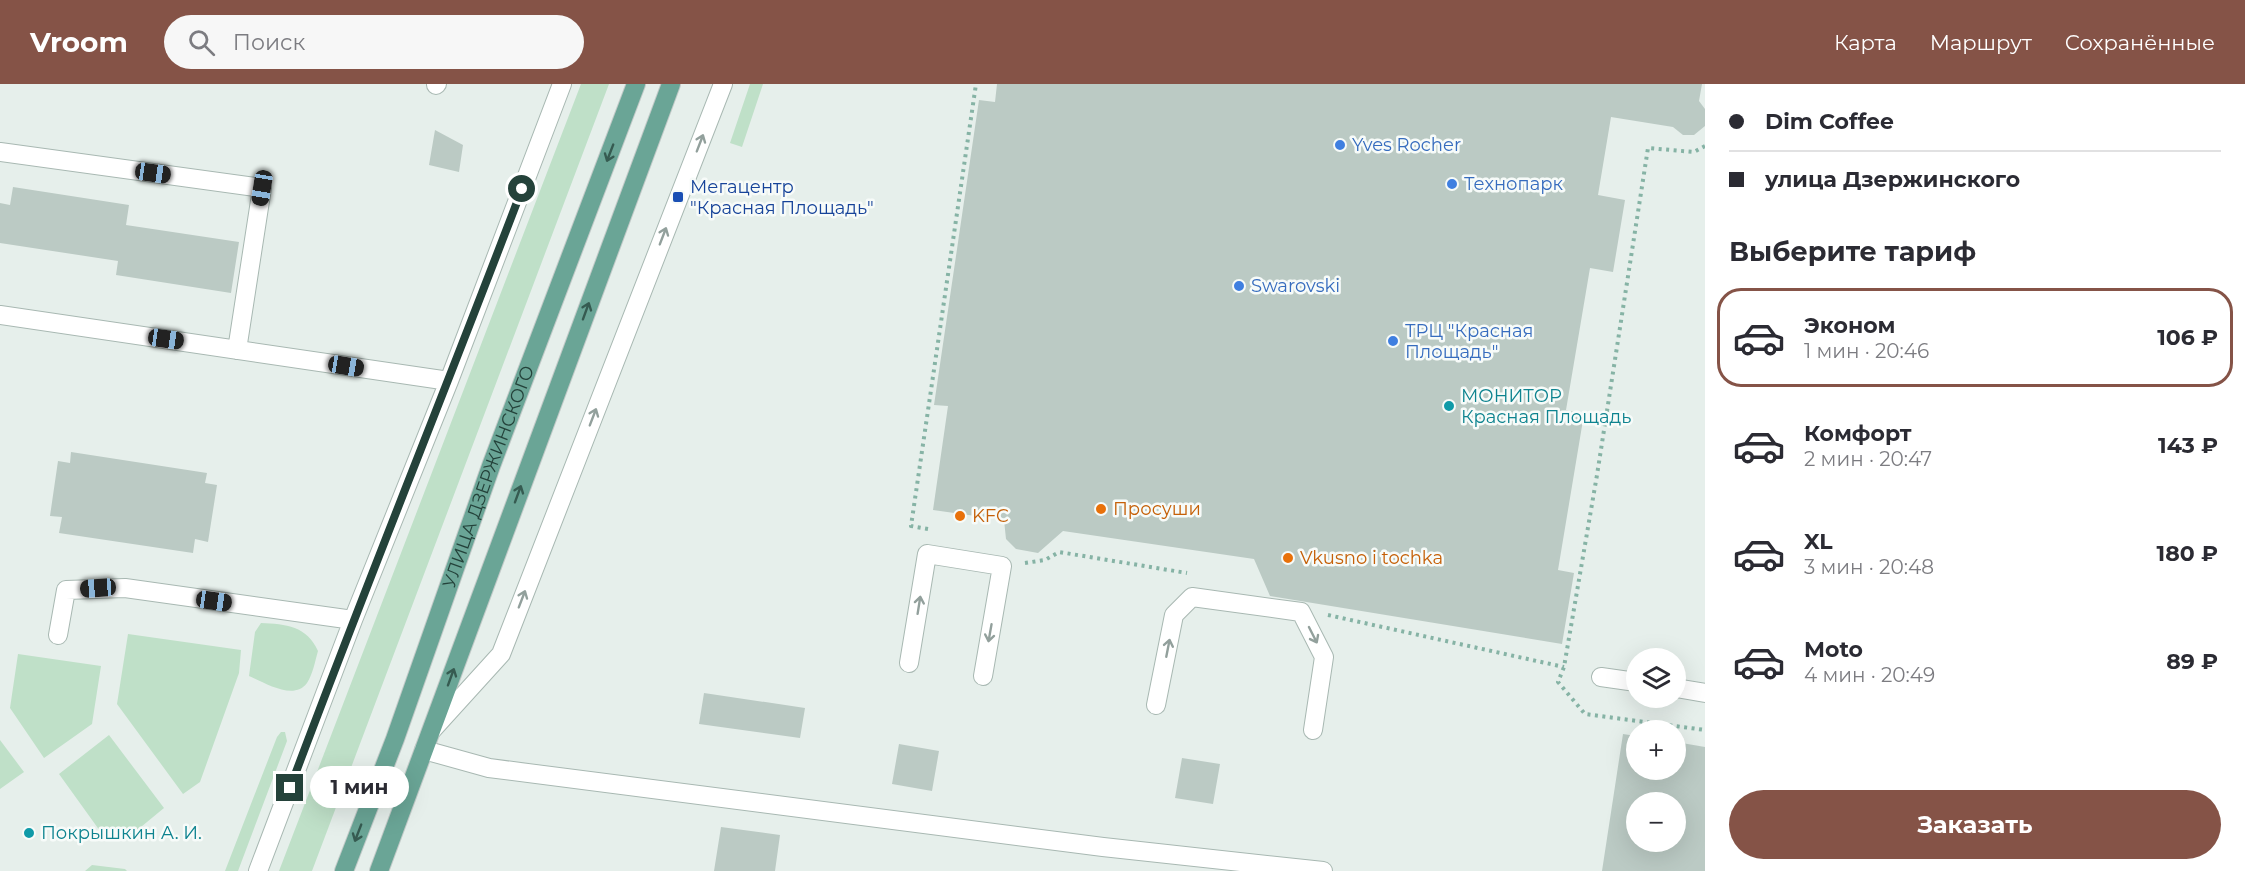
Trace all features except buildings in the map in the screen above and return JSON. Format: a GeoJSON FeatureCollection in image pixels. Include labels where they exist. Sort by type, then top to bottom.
{"type":"FeatureCollection","features":[{"type":"Feature","properties":{"kind":"main road","name":"УЛИЦА ДЗЕРЖИНСКОГО"},"geometry":{"type":"LineString","coordinates":[[344,871],[395,739],[491,466],[636,84]]}},
{"type":"Feature","properties":{"kind":"main road","name":"УЛИЦА ДЗЕРЖИНСКОГО"},"geometry":{"type":"LineString","coordinates":[[379,871],[671,84]]}},
{"type":"Feature","properties":{"kind":"street"},"geometry":{"type":"LineString","coordinates":[[258,871],[353,620],[449,381],[562,84]]}},
{"type":"Feature","properties":{"kind":"street"},"geometry":{"type":"LineString","coordinates":[[430,732],[501,654],[723,84]]}},
{"type":"Feature","properties":{"kind":"street"},"geometry":{"type":"LineString","coordinates":[[0,152],[262,188],[237,350]]}},
{"type":"Feature","properties":{"kind":"street"},"geometry":{"type":"LineString","coordinates":[[0,315],[449,381]]}},
{"type":"Feature","properties":{"kind":"street"},"geometry":{"type":"LineString","coordinates":[[909,663],[927,554],[1002,566],[983,676]]}},
{"type":"Feature","properties":{"kind":"street"},"geometry":{"type":"LineString","coordinates":[[58,635],[66,590],[98,588],[125,588],[353,620]]}},
{"type":"Feature","properties":{"kind":"street"},"geometry":{"type":"LineString","coordinates":[[1156,705],[1174,615],[1192,597],[1301,612],[1324,657],[1313,730]]}},
{"type":"Feature","properties":{"kind":"street"},"geometry":{"type":"LineString","coordinates":[[1601,677],[1626,681]]}},
{"type":"Feature","properties":{"kind":"street"},"geometry":{"type":"LineString","coordinates":[[1686,690],[1705,693]]}},
{"type":"Feature","properties":{"kind":"street"},"geometry":{"type":"LineString","coordinates":[[424,750],[489,768],[1295,870],[1323,871]]}},
{"type":"Feature","properties":{"kind":"path"},"geometry":{"type":"LineString","coordinates":[[931,529],[911,526],[976,84]]}},
{"type":"Feature","properties":{"kind":"path"},"geometry":{"type":"LineString","coordinates":[[1705,146],[1694,152],[1648,148],[1597,475],[1564,667],[1558,682],[1585,714],[1705,730]]}},
{"type":"Feature","properties":{"kind":"path"},"geometry":{"type":"LineString","coordinates":[[1016,561],[1024,563],[1045,560],[1059,552],[1197,574]]}},
{"type":"Feature","properties":{"kind":"path"},"geometry":{"type":"LineString","coordinates":[[1326,615],[1564,667]]}},
{"type":"Feature","properties":{"kind":"green space"},"geometry":{"type":"Polygon","coordinates":[[[581,84],[609,84],[312,871],[279,871],[581,84]]]}},
{"type":"Feature","properties":{"kind":"green space"},"geometry":{"type":"Polygon","coordinates":[[[750,84],[763,84],[742,147],[730,143],[750,84]]]}},
{"type":"Feature","properties":{"kind":"green space"},"geometry":{"type":"Polygon","coordinates":[[[261,623],[279,624],[302,631],[318,651],[311,676],[301,688],[287,691],[249,676],[255,632],[261,623]]]}},
{"type":"Feature","properties":{"kind":"green space"},"geometry":{"type":"Polygon","coordinates":[[[128,634],[241,650],[239,673],[200,782],[183,794],[117,704],[128,634]]]}},
{"type":"Feature","properties":{"kind":"green space"},"geometry":{"type":"Polygon","coordinates":[[[18,654],[101,666],[92,724],[44,758],[10,708],[18,654]]]}},
{"type":"Feature","properties":{"kind":"green space"},"geometry":{"type":"Polygon","coordinates":[[[281,732],[285,732],[287,741],[238,871],[225,871],[277,737],[281,732]]]}},
{"type":"Feature","properties":{"kind":"green space"},"geometry":{"type":"Polygon","coordinates":[[[109,735],[164,808],[130,836],[100,831],[59,774],[109,735]]]}},
{"type":"Feature","properties":{"kind":"green space"},"geometry":{"type":"Polygon","coordinates":[[[0,740],[24,772],[0,789],[0,740]]]}},
{"type":"Feature","properties":{"kind":"green space"},"geometry":{"type":"Polygon","coordinates":[[[92,865],[125,869],[127,871],[85,871],[92,865]]]}},
{"type":"Feature","properties":{"kind":"place","name":"Yves Rocher"},"geometry":{"type":"Point","coordinates":[1340,145]}},
{"type":"Feature","properties":{"kind":"place","name":"Технопарк"},"geometry":{"type":"Point","coordinates":[1452,184]}},
{"type":"Feature","properties":{"kind":"place","name":"Мегацентр \"Красная Площадь\""},"geometry":{"type":"Point","coordinates":[678,197]}},
{"type":"Feature","properties":{"kind":"place","name":"Swarovski"},"geometry":{"type":"Point","coordinates":[1239,286]}},
{"type":"Feature","properties":{"kind":"place","name":"ТРЦ \"Красная Площадь\""},"geometry":{"type":"Point","coordinates":[1393,341]}},
{"type":"Feature","properties":{"kind":"place","name":"МОНИТОР Красная Площадь"},"geometry":{"type":"Point","coordinates":[1449,406]}},
{"type":"Feature","properties":{"kind":"place","name":"Просуши"},"geometry":{"type":"Point","coordinates":[1101,509]}},
{"type":"Feature","properties":{"kind":"place","name":"KFC"},"geometry":{"type":"Point","coordinates":[960,516]}},
{"type":"Feature","properties":{"kind":"place","name":"Vkusno i tochka"},"geometry":{"type":"Point","coordinates":[1288,558]}},
{"type":"Feature","properties":{"kind":"place","name":"Покрышкин А. И."},"geometry":{"type":"Point","coordinates":[29,833]}},
{"type":"Feature","properties":{"kind":"route"},"geometry":{"type":"LineString","coordinates":[[290,788],[353,620],[449,381],[522,189]]}}]}
